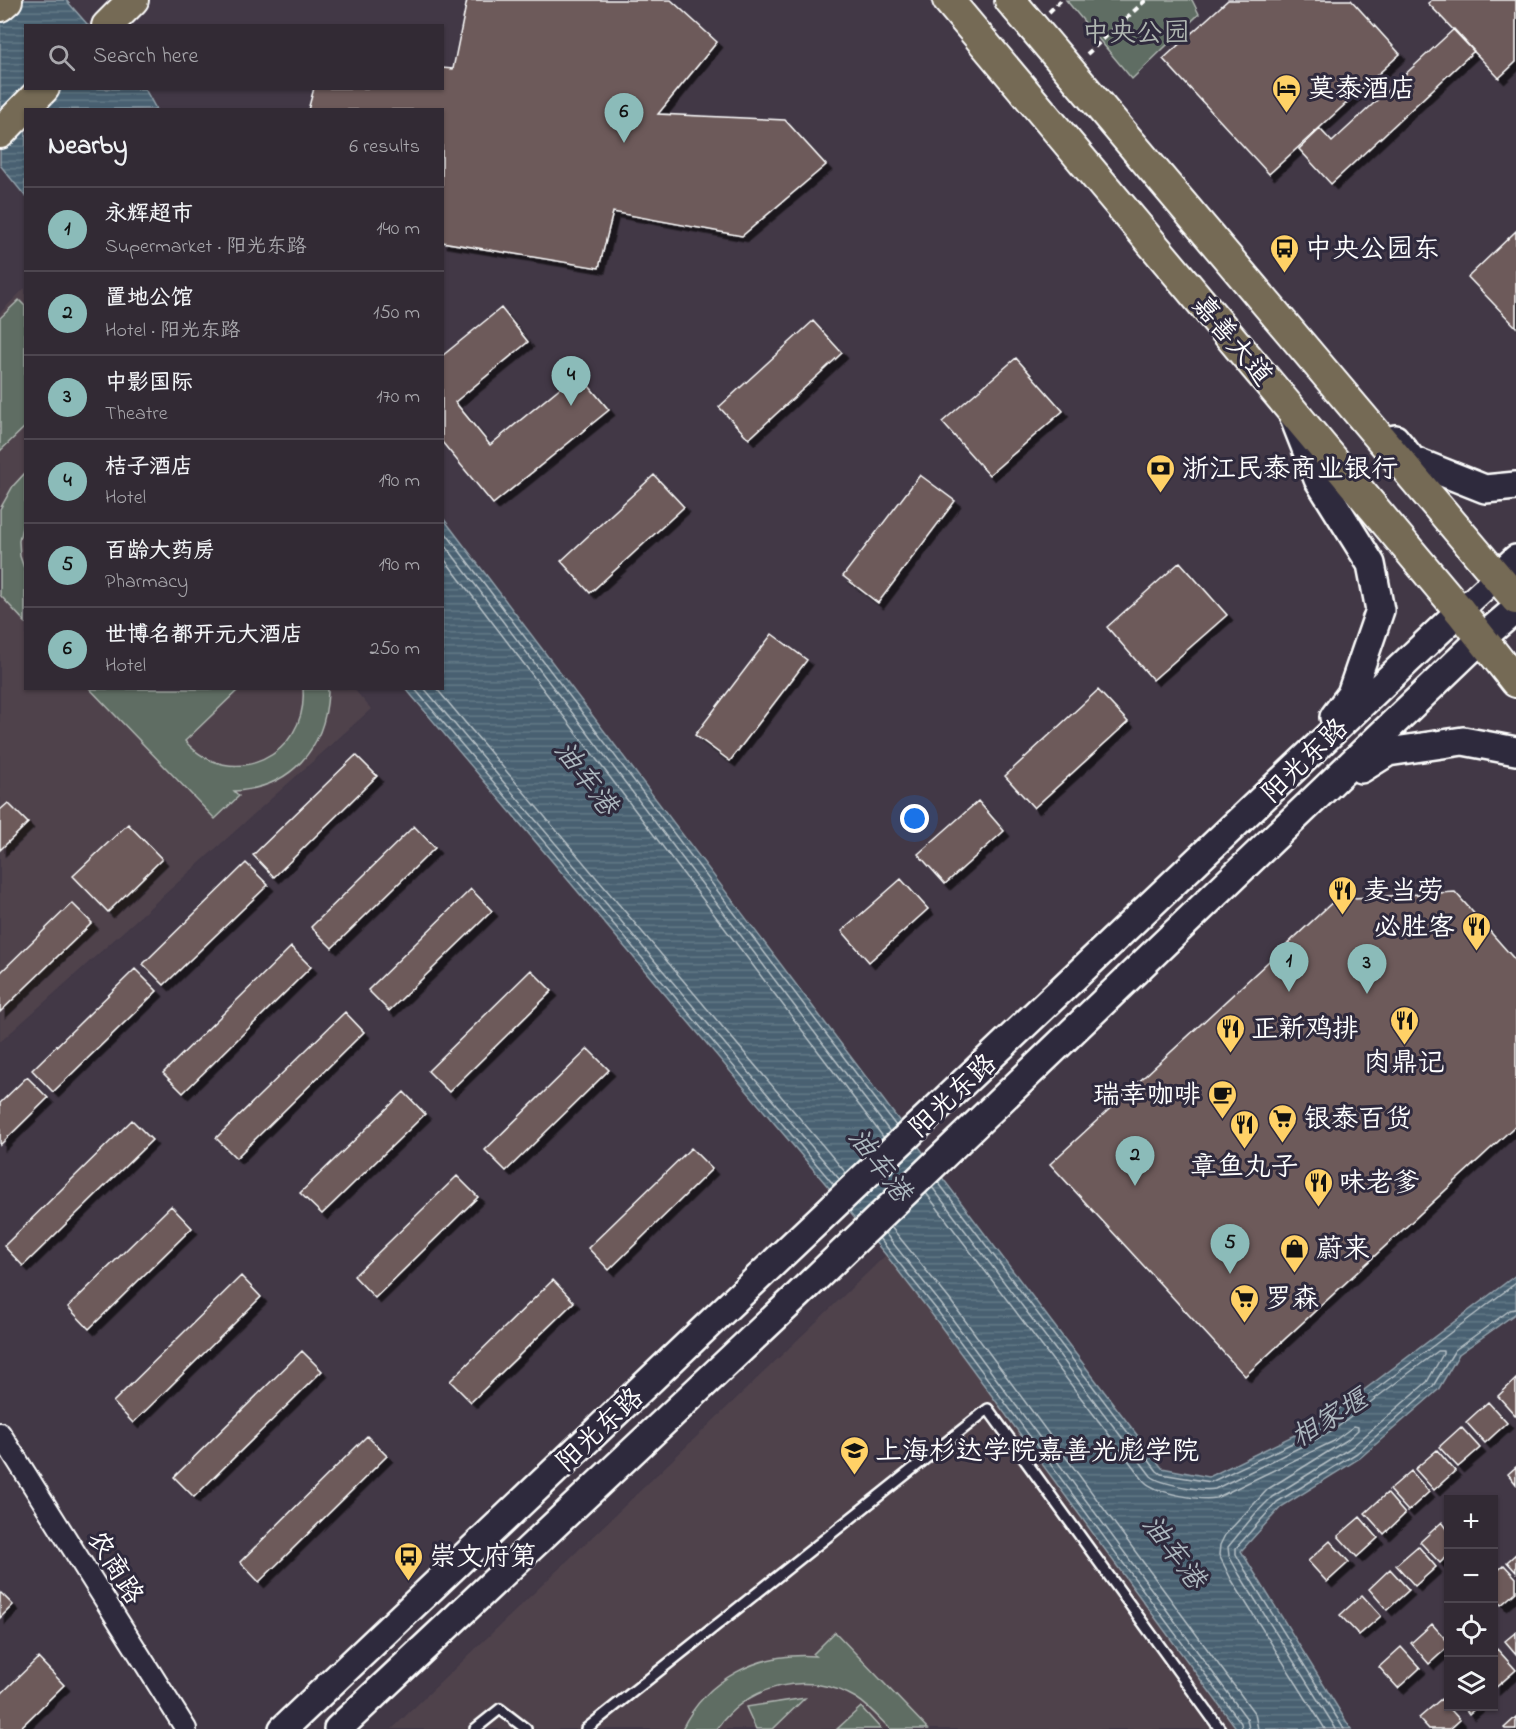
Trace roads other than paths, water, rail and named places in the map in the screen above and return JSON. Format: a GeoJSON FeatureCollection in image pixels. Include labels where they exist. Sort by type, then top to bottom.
{"type":"FeatureCollection","features":[{"type":"Feature","properties":{"kind":"main road"},"geometry":{"type":"LineString","coordinates":[[0,6],[7,0]]}},
{"type":"Feature","properties":{"kind":"main road"},"geometry":{"type":"LineString","coordinates":[[109,24],[133,0]]}},
{"type":"Feature","properties":{"kind":"main road","name":"嘉善大道"},"geometry":{"type":"LineString","coordinates":[[948,0],[1460,611],[1516,682]]}},
{"type":"Feature","properties":{"kind":"main road","name":"嘉善大道"},"geometry":{"type":"LineString","coordinates":[[1010,0],[1361,414],[1510,578]]}},
{"type":"Feature","properties":{"kind":"main road"},"geometry":{"type":"LineString","coordinates":[[25,108],[43,90]]}},
{"type":"Feature","properties":{"kind":"main road"},"geometry":{"type":"LineString","coordinates":[[0,133],[24,109]]}},
{"type":"Feature","properties":{"kind":"main road"},"geometry":{"type":"LineString","coordinates":[[1290,408],[1318,479],[1371,564],[1380,610],[1351,694],[1298,766]]}},
{"type":"Feature","properties":{"kind":"main road"},"geometry":{"type":"LineString","coordinates":[[1361,414],[1379,419],[1412,460],[1485,489],[1516,486]]}},
{"type":"Feature","properties":{"kind":"main road","name":"阳光东路"},"geometry":{"type":"LineString","coordinates":[[338,1729],[790,1303],[1482,638],[1516,609]]}},
{"type":"Feature","properties":{"kind":"main road","name":"阳光东路"},"geometry":{"type":"LineString","coordinates":[[283,1729],[1460,611]]}},
{"type":"Feature","properties":{"kind":"main road"},"geometry":{"type":"LineString","coordinates":[[1321,794],[1388,752],[1463,741],[1516,751]]}},
{"type":"Feature","properties":{"kind":"street","name":"阳光东路"},"geometry":{"type":"LineString","coordinates":[[1460,611],[1510,578]]}},
{"type":"Feature","properties":{"kind":"street","name":"农商路"},"geometry":{"type":"LineString","coordinates":[[0,1433],[186,1729]]}},
{"type":"Feature","properties":{"kind":"lane"},"geometry":{"type":"LineString","coordinates":[[586,1729],[988,1409],[1220,1729]]}},
{"type":"Feature","properties":{"kind":"lane"},"geometry":{"type":"LineString","coordinates":[[475,1729],[500,1708],[526,1729]]}},
{"type":"Feature","properties":{"kind":"water"},"geometry":{"type":"Polygon","coordinates":[[[0,0],[66,0],[87,24],[24,24],[24,90],[146,90],[155,108],[24,108],[24,195],[0,165],[0,0]]]}},
{"type":"Feature","properties":{"kind":"water","name":"油车港"},"geometry":{"type":"Polygon","coordinates":[[[444,519],[1162,1468],[1209,1477],[1323,1421],[1516,1275],[1516,1313],[1459,1354],[1438,1390],[1360,1458],[1281,1507],[1241,1551],[1351,1729],[1237,1729],[886,1255],[407,690],[444,690],[444,519]]]}},
{"type":"Feature","properties":{"kind":"place","name":"莫泰酒店"},"geometry":{"type":"Point","coordinates":[1287,114]}},
{"type":"Feature","properties":{"kind":"place","name":"世博名都开元大酒店"},"geometry":{"type":"Point","coordinates":[624,143]}},
{"type":"Feature","properties":{"kind":"place","name":"中央公园东"},"geometry":{"type":"Point","coordinates":[1284,274]}},
{"type":"Feature","properties":{"kind":"place","name":"桔子酒店"},"geometry":{"type":"Point","coordinates":[571,406]}},
{"type":"Feature","properties":{"kind":"place","name":"浙江民泰商业银行"},"geometry":{"type":"Point","coordinates":[1161,494]}},
{"type":"Feature","properties":{"kind":"place","name":"麦当劳"},"geometry":{"type":"Point","coordinates":[1342,916]}},
{"type":"Feature","properties":{"kind":"place","name":"必胜客"},"geometry":{"type":"Point","coordinates":[1476,952]}},
{"type":"Feature","properties":{"kind":"place","name":"永辉超市"},"geometry":{"type":"Point","coordinates":[1289,992]}},
{"type":"Feature","properties":{"kind":"place","name":"中影国际"},"geometry":{"type":"Point","coordinates":[1367,994]}},
{"type":"Feature","properties":{"kind":"place","name":"肉鼎记"},"geometry":{"type":"Point","coordinates":[1404,1046]}},
{"type":"Feature","properties":{"kind":"place","name":"正新鸡排"},"geometry":{"type":"Point","coordinates":[1230,1054]}},
{"type":"Feature","properties":{"kind":"place","name":"瑞幸咖啡"},"geometry":{"type":"Point","coordinates":[1222,1120]}},
{"type":"Feature","properties":{"kind":"place","name":"银泰百货"},"geometry":{"type":"Point","coordinates":[1283,1144]}},
{"type":"Feature","properties":{"kind":"place","name":"章鱼丸子"},"geometry":{"type":"Point","coordinates":[1244,1150]}},
{"type":"Feature","properties":{"kind":"place","name":"置地公馆"},"geometry":{"type":"Point","coordinates":[1135,1186]}},
{"type":"Feature","properties":{"kind":"place","name":"味老爹"},"geometry":{"type":"Point","coordinates":[1318,1208]}},
{"type":"Feature","properties":{"kind":"place","name":"百龄大药房"},"geometry":{"type":"Point","coordinates":[1230,1274]}},
{"type":"Feature","properties":{"kind":"place","name":"蔚来"},"geometry":{"type":"Point","coordinates":[1295,1274]}},
{"type":"Feature","properties":{"kind":"place","name":"罗森"},"geometry":{"type":"Point","coordinates":[1244,1324]}},
{"type":"Feature","properties":{"kind":"place","name":"上海杉达学院嘉善光彪学院"},"geometry":{"type":"Point","coordinates":[854,1476]}},
{"type":"Feature","properties":{"kind":"place","name":"崇文府第"},"geometry":{"type":"Point","coordinates":[408,1582]}},
{"type":"Feature","properties":{"kind":"park label","name":"中央公园"},"geometry":{"type":"Point","coordinates":[1136,32]}},
{"type":"Feature","properties":{"kind":"water label","name":"相家堰"},"geometry":{"type":"Point","coordinates":[1328,1417]}}]}
